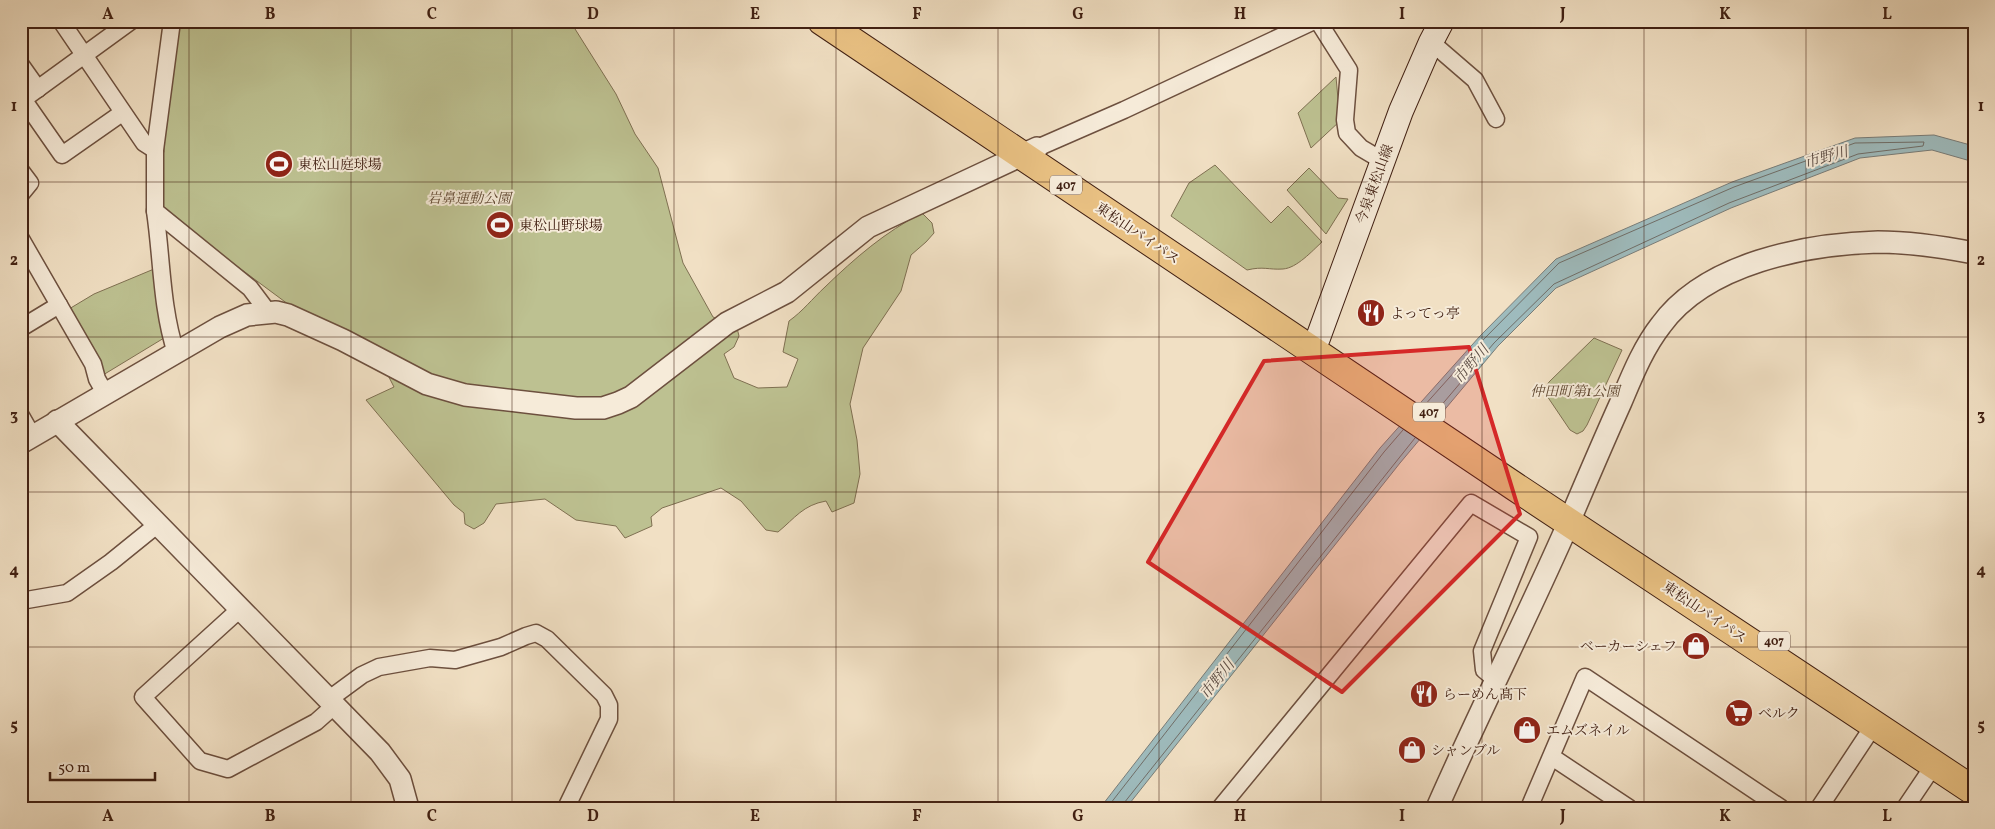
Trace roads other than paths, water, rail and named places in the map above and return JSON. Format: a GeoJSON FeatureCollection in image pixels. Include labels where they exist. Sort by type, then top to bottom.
{"type":"FeatureCollection","features":[{"type":"Feature","properties":{"kind":"highway","name":"東松山バイパス"},"geometry":{"type":"LineString","coordinates":[[822,21],[1029,151]]}},
{"type":"Feature","properties":{"kind":"highway","name":"東松山バイパス"},"geometry":{"type":"LineString","coordinates":[[848,21],[1029,151],[1466,445],[1974,775]]}},
{"type":"Feature","properties":{"kind":"highway","name":"東松山バイパス"},"geometry":{"type":"LineString","coordinates":[[1572,515],[1874,725],[1974,791]]}},
{"type":"Feature","properties":{"kind":"main road","name":"今泉東松山線"},"geometry":{"type":"LineString","coordinates":[[1314,343],[1401,111],[1442,21]]}},
{"type":"Feature","properties":{"kind":"street"},"geometry":{"type":"LineString","coordinates":[[61,21],[122,113],[144,143],[155,150]]}},
{"type":"Feature","properties":{"kind":"street"},"geometry":{"type":"LineString","coordinates":[[172,21],[155,150],[154,211],[163,291],[176,353]]}},
{"type":"Feature","properties":{"kind":"street"},"geometry":{"type":"LineString","coordinates":[[21,416],[27,440],[233,320],[246,315],[268,312],[288,315],[343,340],[427,384],[441,389],[465,395],[576,408],[603,408],[632,397],[727,323],[786,292],[868,227],[1029,151],[1124,110],[1316,21],[1349,70],[1345,120],[1347,133],[1361,148],[1383,161]]}},
{"type":"Feature","properties":{"kind":"street"},"geometry":{"type":"LineString","coordinates":[[122,113],[62,155],[22,100],[129,22]]}},
{"type":"Feature","properties":{"kind":"street"},"geometry":{"type":"LineString","coordinates":[[1431,42],[1475,80],[1496,119]]}},
{"type":"Feature","properties":{"kind":"street"},"geometry":{"type":"LineString","coordinates":[[21,65],[38,89]]}},
{"type":"Feature","properties":{"kind":"street"},"geometry":{"type":"LineString","coordinates":[[21,171],[30,183],[21,194]]}},
{"type":"Feature","properties":{"kind":"street"},"geometry":{"type":"LineString","coordinates":[[154,211],[250,288],[268,312]]}},
{"type":"Feature","properties":{"kind":"street"},"geometry":{"type":"LineString","coordinates":[[21,239],[93,364],[97,379],[105,393]]}},
{"type":"Feature","properties":{"kind":"street"},"geometry":{"type":"LineString","coordinates":[[1443,806],[1495,680],[1572,515],[1646,347],[1661,323],[1704,286],[1729,272],[1792,253],[1879,242],[1913,244],[1974,253]]}},
{"type":"Feature","properties":{"kind":"street"},"geometry":{"type":"LineString","coordinates":[[21,328],[59,305]]}},
{"type":"Feature","properties":{"kind":"street"},"geometry":{"type":"LineString","coordinates":[[57,421],[390,764],[400,778],[408,808]]}},
{"type":"Feature","properties":{"kind":"street"},"geometry":{"type":"LineString","coordinates":[[1220,808],[1471,503],[1529,537],[1482,651],[1484,670],[1495,680]]}},
{"type":"Feature","properties":{"kind":"street"},"geometry":{"type":"LineString","coordinates":[[21,602],[67,593],[111,562],[158,524]]}},
{"type":"Feature","properties":{"kind":"street"},"geometry":{"type":"LineString","coordinates":[[240,609],[143,697],[200,761],[228,769],[316,722],[331,703],[362,675],[379,667],[430,658],[455,660],[501,647],[536,633],[547,639],[604,695],[609,705],[609,719],[566,808]]}},
{"type":"Feature","properties":{"kind":"street"},"geometry":{"type":"LineString","coordinates":[[1529,808],[1585,677],[1781,808]]}},
{"type":"Feature","properties":{"kind":"street"},"geometry":{"type":"LineString","coordinates":[[1819,808],[1874,725]]}},
{"type":"Feature","properties":{"kind":"street"},"geometry":{"type":"LineString","coordinates":[[1552,757],[1629,808]]}},
{"type":"Feature","properties":{"kind":"street"},"geometry":{"type":"LineString","coordinates":[[1905,808],[1934,765]]}},
{"type":"Feature","properties":{"kind":"water","name":"市野川"},"geometry":{"type":"Polygon","coordinates":[[[1934,135],[1974,146],[1974,162],[1932,150],[1860,158],[1731,208],[1556,288],[1498,346],[1400,463],[1126,808],[1100,808],[1380,448],[1480,336],[1556,259],[1732,182],[1855,138],[1934,135]]]}},
{"type":"Feature","properties":{"kind":"place","name":"東松山庭球場"},"geometry":{"type":"Point","coordinates":[279,164]}},
{"type":"Feature","properties":{"kind":"place","name":"東松山野球場"},"geometry":{"type":"Point","coordinates":[500,225]}},
{"type":"Feature","properties":{"kind":"place","name":"よってっ亭"},"geometry":{"type":"Point","coordinates":[1371,313]}},
{"type":"Feature","properties":{"kind":"place","name":"ベーカーシェフ"},"geometry":{"type":"Point","coordinates":[1696,646]}},
{"type":"Feature","properties":{"kind":"place","name":"らーめん髙下"},"geometry":{"type":"Point","coordinates":[1424,694]}},
{"type":"Feature","properties":{"kind":"place","name":"ベルク"},"geometry":{"type":"Point","coordinates":[1739,713]}},
{"type":"Feature","properties":{"kind":"place","name":"エムズネイル"},"geometry":{"type":"Point","coordinates":[1527,730]}},
{"type":"Feature","properties":{"kind":"place","name":"シャンブル"},"geometry":{"type":"Point","coordinates":[1412,750]}},
{"type":"Feature","properties":{"kind":"park label","name":"岩鼻運動公園"},"geometry":{"type":"Point","coordinates":[469,198]}},
{"type":"Feature","properties":{"kind":"park label","name":"仲田町第1公園"},"geometry":{"type":"Point","coordinates":[1575,391]}}]}
